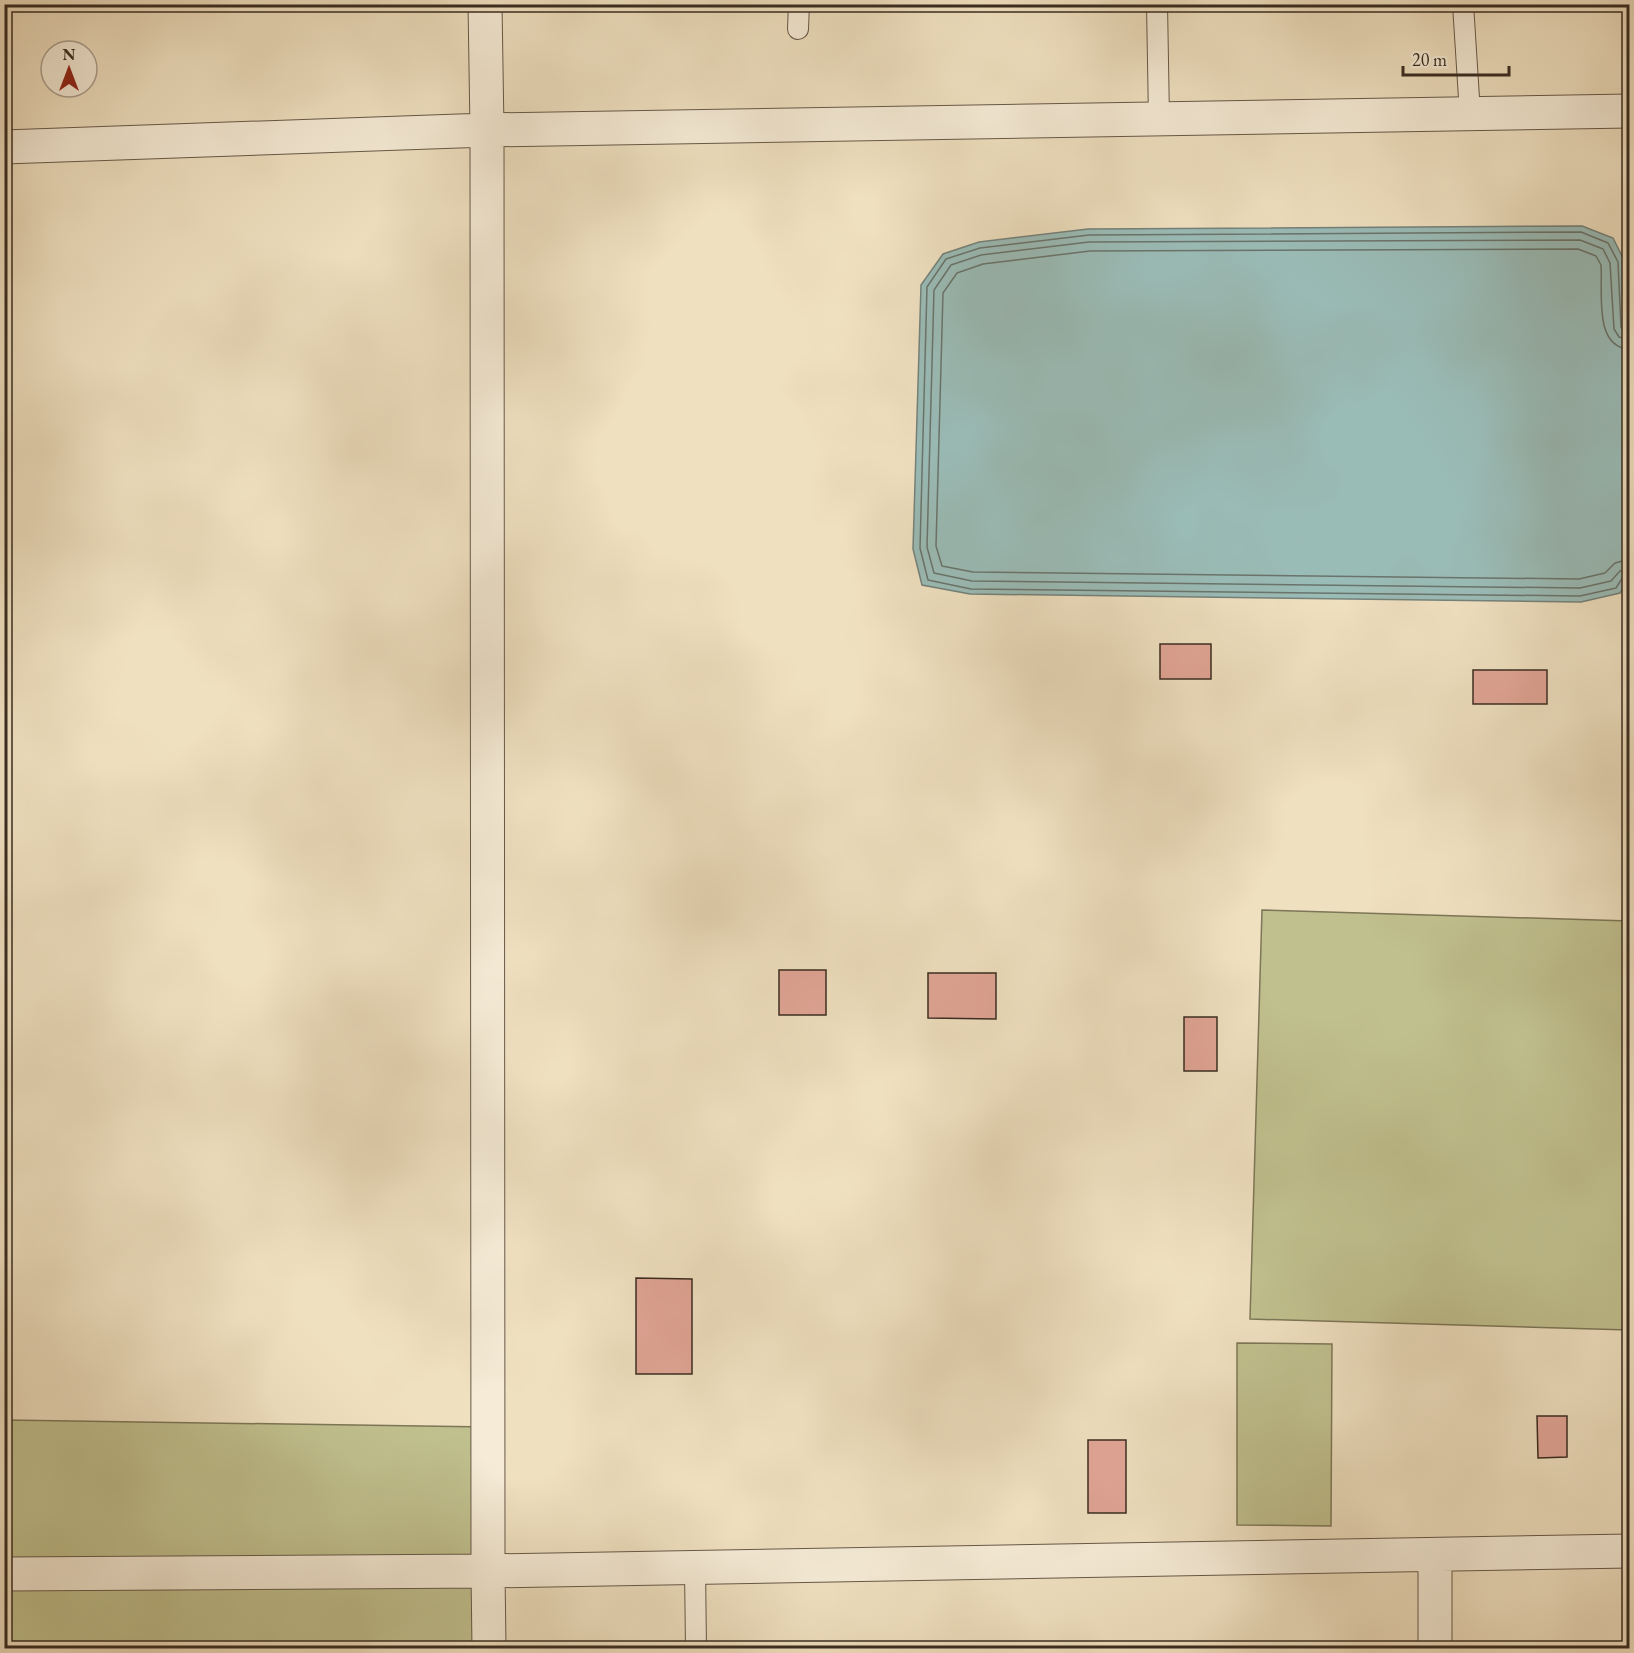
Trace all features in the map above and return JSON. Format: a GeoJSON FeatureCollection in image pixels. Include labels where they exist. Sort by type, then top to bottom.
{"type":"FeatureCollection","features":[{"type":"Feature","properties":{"kind":"street"},"geometry":{"type":"LineString","coordinates":[[485,4],[489,1648]]}},
{"type":"Feature","properties":{"kind":"street"},"geometry":{"type":"LineString","coordinates":[[4,147],[487,130],[1629,111]]}},
{"type":"Feature","properties":{"kind":"street"},"geometry":{"type":"LineString","coordinates":[[4,1574],[488,1571],[1629,1551]]}},
{"type":"Feature","properties":{"kind":"street"},"geometry":{"type":"LineString","coordinates":[[1435,1555],[1435,1648]]}},
{"type":"Feature","properties":{"kind":"lane"},"geometry":{"type":"LineString","coordinates":[[798,28],[799,4]]}},
{"type":"Feature","properties":{"kind":"lane"},"geometry":{"type":"LineString","coordinates":[[1157,4],[1159,119]]}},
{"type":"Feature","properties":{"kind":"lane"},"geometry":{"type":"LineString","coordinates":[[1463,4],[1470,114]]}},
{"type":"Feature","properties":{"kind":"lane"},"geometry":{"type":"LineString","coordinates":[[695,1568],[696,1648]]}},
{"type":"Feature","properties":{"kind":"green space"},"geometry":{"type":"Polygon","coordinates":[[[1262,910],[1629,921],[1629,1330],[1250,1319],[1262,910]]]}},
{"type":"Feature","properties":{"kind":"green space"},"geometry":{"type":"Polygon","coordinates":[[[1237,1343],[1332,1344],[1331,1526],[1237,1525],[1237,1343]]]}},
{"type":"Feature","properties":{"kind":"green space"},"geometry":{"type":"Polygon","coordinates":[[[5,1420],[488,1427],[490,1648],[5,1648],[5,1420]]]}},
{"type":"Feature","properties":{"kind":"water"},"geometry":{"type":"Polygon","coordinates":[[[1582,226],[1613,238],[1624,260],[1630,392],[1630,578],[1620,593],[1581,602],[970,594],[922,585],[913,549],[921,285],[943,254],[979,242],[1088,229],[1582,226]]]}},
{"type":"Feature","properties":{"kind":"building"},"geometry":{"type":"Polygon","coordinates":[[[1160,644],[1211,644],[1211,679],[1160,679],[1160,644]]]}},
{"type":"Feature","properties":{"kind":"building"},"geometry":{"type":"Polygon","coordinates":[[[1473,670],[1547,670],[1547,704],[1473,704],[1473,670]]]}},
{"type":"Feature","properties":{"kind":"building"},"geometry":{"type":"Polygon","coordinates":[[[779,970],[826,970],[826,1015],[779,1015],[779,970]]]}},
{"type":"Feature","properties":{"kind":"building"},"geometry":{"type":"Polygon","coordinates":[[[928,973],[996,973],[996,1019],[928,1018],[928,973]]]}},
{"type":"Feature","properties":{"kind":"building"},"geometry":{"type":"Polygon","coordinates":[[[1184,1017],[1217,1017],[1217,1071],[1184,1071],[1184,1017]]]}},
{"type":"Feature","properties":{"kind":"building"},"geometry":{"type":"Polygon","coordinates":[[[636,1278],[692,1279],[692,1374],[636,1374],[636,1278]]]}},
{"type":"Feature","properties":{"kind":"building"},"geometry":{"type":"Polygon","coordinates":[[[1537,1416],[1567,1416],[1567,1457],[1538,1458],[1537,1416]]]}},
{"type":"Feature","properties":{"kind":"building"},"geometry":{"type":"Polygon","coordinates":[[[1088,1440],[1126,1440],[1126,1513],[1088,1513],[1088,1440]]]}},
{"type":"Feature","properties":{"kind":"building"},"geometry":{"type":"Polygon","coordinates":[[[759,1642],[813,1642],[813,1648],[759,1648],[759,1642]]]}},
{"type":"Feature","properties":{"kind":"building"},"geometry":{"type":"Polygon","coordinates":[[[584,1645],[634,1645],[634,1648],[584,1648],[584,1645]]]}}]}
